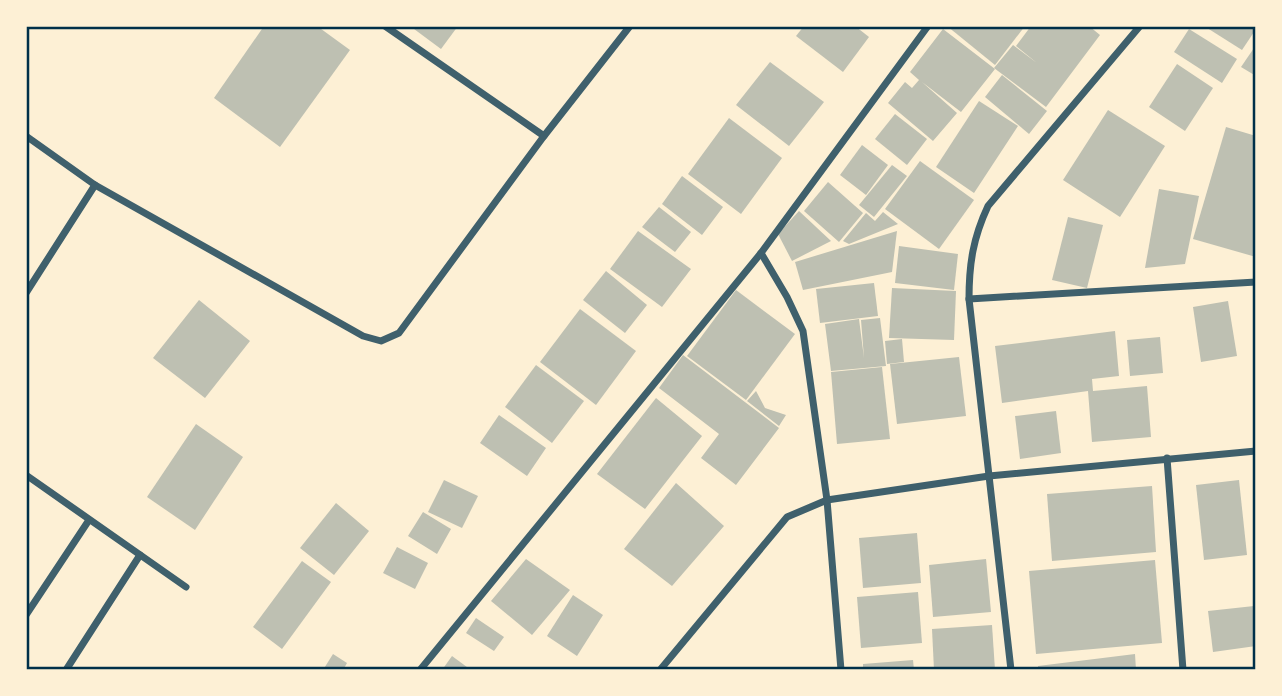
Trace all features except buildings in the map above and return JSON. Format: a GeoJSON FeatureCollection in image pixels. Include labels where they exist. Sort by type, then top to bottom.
{"type":"FeatureCollection","features":[{"type":"Feature","properties":{"kind":"street"},"geometry":{"type":"LineString","coordinates":[[385,26],[544,136]]}},
{"type":"Feature","properties":{"kind":"street"},"geometry":{"type":"LineString","coordinates":[[26,136],[95,185],[363,336],[381,341],[400,333],[544,136],[630,26]]}},
{"type":"Feature","properties":{"kind":"street"},"geometry":{"type":"LineString","coordinates":[[419,670],[761,253],[928,26]]}},
{"type":"Feature","properties":{"kind":"street"},"geometry":{"type":"LineString","coordinates":[[1011,670],[969,299],[969,265],[974,234],[988,206],[1140,26]]}},
{"type":"Feature","properties":{"kind":"street"},"geometry":{"type":"LineString","coordinates":[[26,293],[95,185]]}},
{"type":"Feature","properties":{"kind":"street"},"geometry":{"type":"LineString","coordinates":[[761,253],[788,297],[803,331],[827,500],[841,670]]}},
{"type":"Feature","properties":{"kind":"street"},"geometry":{"type":"LineString","coordinates":[[969,299],[1256,282]]}},
{"type":"Feature","properties":{"kind":"street"},"geometry":{"type":"LineString","coordinates":[[660,670],[787,517],[827,500],[989,477],[1256,451]]}},
{"type":"Feature","properties":{"kind":"street"},"geometry":{"type":"LineString","coordinates":[[1167,458],[1183,670]]}},
{"type":"Feature","properties":{"kind":"street"},"geometry":{"type":"LineString","coordinates":[[26,475],[186,587]]}},
{"type":"Feature","properties":{"kind":"street"},"geometry":{"type":"LineString","coordinates":[[26,615],[89,520]]}},
{"type":"Feature","properties":{"kind":"street"},"geometry":{"type":"LineString","coordinates":[[66,670],[140,555]]}}]}
